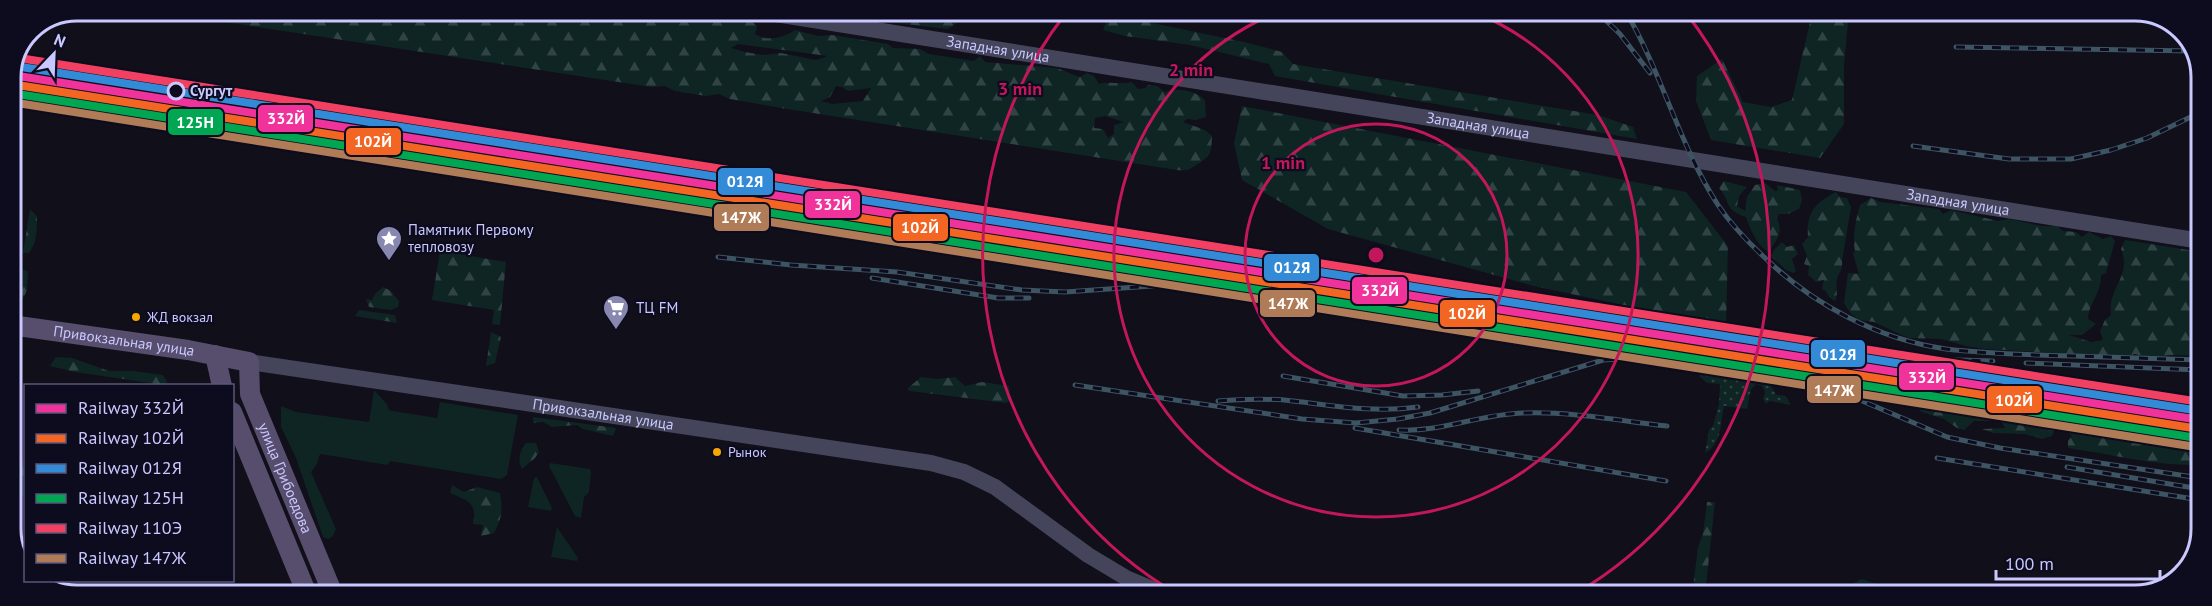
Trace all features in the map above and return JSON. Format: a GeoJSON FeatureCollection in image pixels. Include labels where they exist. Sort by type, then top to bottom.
{"type":"FeatureCollection","features":[{"type":"Feature","properties":{"kind":"main road","name":"Привокзальная улица"},"geometry":{"type":"LineString","coordinates":[[21,326],[249,362]]}},
{"type":"Feature","properties":{"kind":"main road"},"geometry":{"type":"LineString","coordinates":[[215,355],[222,384]]}},
{"type":"Feature","properties":{"kind":"main road","name":"улица Грибоедова"},"geometry":{"type":"LineString","coordinates":[[249,362],[250,394],[329,585]]}},
{"type":"Feature","properties":{"kind":"main road","name":"улица Грибоедова"},"geometry":{"type":"LineString","coordinates":[[234,417],[304,585]]}},
{"type":"Feature","properties":{"kind":"street","name":"Западная улица"},"geometry":{"type":"LineString","coordinates":[[820,21],[2191,239]]}},
{"type":"Feature","properties":{"kind":"street","name":"Привокзальная улица"},"geometry":{"type":"LineString","coordinates":[[249,362],[932,463],[964,472],[995,487],[1088,555],[1142,585]]}},
{"type":"Feature","properties":{"kind":"green space"},"geometry":{"type":"Polygon","coordinates":[[[219,21],[750,21],[757,26],[755,34],[765,38],[780,37],[795,30],[818,36],[832,35],[888,44],[893,48],[920,49],[929,54],[974,61],[980,56],[985,62],[1057,68],[1080,77],[1087,73],[1094,76],[1099,84],[1132,82],[1138,89],[1148,85],[1157,86],[1165,92],[1181,90],[1192,92],[1205,100],[1206,117],[1196,120],[1187,119],[1183,122],[1205,130],[1212,136],[1211,147],[1207,157],[1201,162],[1187,170],[1177,170],[781,108],[730,99],[719,94],[706,96],[675,91],[665,86],[651,87],[219,21]],[[738,44],[731,48],[763,55],[781,53],[816,60],[828,56],[738,44]],[[836,86],[830,97],[821,101],[832,104],[863,101],[871,88],[848,91],[836,86]],[[1105,116],[1095,118],[1094,128],[1103,129],[1108,138],[1114,134],[1114,125],[1124,122],[1105,116]]]}},
{"type":"Feature","properties":{"kind":"green space"},"geometry":{"type":"Polygon","coordinates":[[[879,21],[960,21],[948,29],[879,21]]]}},
{"type":"Feature","properties":{"kind":"green space"},"geometry":{"type":"Polygon","coordinates":[[[1142,21],[1282,52],[1293,64],[1598,115],[1633,127],[1637,139],[1275,76],[1269,64],[1190,45],[1125,36],[1103,30],[1106,22],[1142,21]]]}},
{"type":"Feature","properties":{"kind":"green space"},"geometry":{"type":"Polygon","coordinates":[[[1848,21],[1844,65],[1844,124],[1820,158],[1711,140],[1696,101],[1697,76],[1722,59],[1743,102],[1771,107],[1792,100],[1810,22],[1848,21]]]}},
{"type":"Feature","properties":{"kind":"green space"},"geometry":{"type":"Polygon","coordinates":[[[1242,106],[1686,192],[1728,246],[1726,327],[1534,286],[1328,229],[1242,180],[1234,143],[1242,106]]]}},
{"type":"Feature","properties":{"kind":"green space"},"geometry":{"type":"Polygon","coordinates":[[[1724,181],[1747,187],[1739,196],[1737,206],[1745,211],[1747,197],[1755,185],[1765,183],[1775,191],[1778,190],[1777,185],[1800,190],[1802,200],[1799,209],[1788,214],[1779,214],[1777,219],[1779,233],[1768,252],[1754,236],[1746,217],[1734,211],[1729,205],[1719,188],[1724,181]]]}},
{"type":"Feature","properties":{"kind":"green space"},"geometry":{"type":"Polygon","coordinates":[[[1836,192],[1840,197],[1847,198],[1851,207],[1835,301],[1822,289],[1824,280],[1816,282],[1808,275],[1809,266],[1804,264],[1807,256],[1802,244],[1808,237],[1810,215],[1813,210],[1822,200],[1836,192]]]}},
{"type":"Feature","properties":{"kind":"green space"},"geometry":{"type":"Polygon","coordinates":[[[1871,198],[1880,202],[1939,209],[1943,214],[1951,210],[1998,221],[2009,219],[2042,226],[2057,226],[2063,231],[2076,232],[2082,237],[2089,232],[2103,239],[2111,236],[2115,241],[2106,273],[2101,275],[2099,288],[2089,313],[2088,319],[2096,324],[2082,335],[2069,335],[2091,342],[2103,340],[2100,331],[2105,320],[2111,315],[2113,296],[2122,275],[2124,259],[2121,249],[2125,240],[2191,250],[2191,356],[2148,358],[2135,354],[2122,358],[2091,359],[2092,355],[1985,349],[1941,339],[1908,338],[1874,322],[1859,320],[1851,314],[1844,303],[1848,273],[1859,274],[1853,254],[1855,251],[1854,234],[1860,205],[1871,198]]]}},
{"type":"Feature","properties":{"kind":"green space"},"geometry":{"type":"Polygon","coordinates":[[[30,209],[37,216],[36,235],[29,253],[23,253],[30,209]]]}},
{"type":"Feature","properties":{"kind":"green space"},"geometry":{"type":"Polygon","coordinates":[[[1782,242],[1787,247],[1794,245],[1798,254],[1792,259],[1796,271],[1794,273],[1786,270],[1771,256],[1782,242]]]}},
{"type":"Feature","properties":{"kind":"green space"},"geometry":{"type":"Polygon","coordinates":[[[440,251],[506,262],[500,325],[492,324],[494,310],[432,300],[440,251]]]}},
{"type":"Feature","properties":{"kind":"green space"},"geometry":{"type":"Polygon","coordinates":[[[21,269],[28,271],[27,290],[22,301],[21,269]]]}},
{"type":"Feature","properties":{"kind":"green space"},"geometry":{"type":"Polygon","coordinates":[[[383,287],[391,291],[399,301],[398,307],[391,310],[369,307],[366,299],[372,300],[383,287]]]}},
{"type":"Feature","properties":{"kind":"green space"},"geometry":{"type":"Polygon","coordinates":[[[359,310],[395,315],[397,323],[355,316],[359,310]]]}},
{"type":"Feature","properties":{"kind":"green space"},"geometry":{"type":"Polygon","coordinates":[[[491,332],[501,337],[495,363],[486,366],[491,332]]]}},
{"type":"Feature","properties":{"kind":"green space"},"geometry":{"type":"Polygon","coordinates":[[[56,357],[72,358],[109,371],[163,375],[167,382],[157,384],[50,366],[56,357]]]}},
{"type":"Feature","properties":{"kind":"green space"},"geometry":{"type":"Polygon","coordinates":[[[1705,370],[1720,371],[1733,379],[1745,375],[1758,376],[1768,383],[1777,395],[1786,396],[1791,405],[1770,401],[1766,404],[1763,399],[1765,392],[1762,386],[1756,384],[1751,389],[1747,409],[1724,406],[1715,444],[1705,453],[1709,430],[1713,426],[1719,404],[1720,384],[1707,383],[1699,376],[1705,370]]]}},
{"type":"Feature","properties":{"kind":"green space"},"geometry":{"type":"Polygon","coordinates":[[[921,377],[937,379],[955,377],[965,386],[982,382],[1009,386],[1011,400],[1006,403],[907,389],[921,377]]]}},
{"type":"Feature","properties":{"kind":"green space"},"geometry":{"type":"Polygon","coordinates":[[[374,390],[387,404],[389,410],[393,411],[437,418],[440,402],[518,415],[507,475],[501,479],[390,461],[388,465],[320,454],[311,472],[336,529],[329,539],[323,537],[296,458],[281,427],[281,406],[296,412],[369,422],[374,390]]]}},
{"type":"Feature","properties":{"kind":"green space"},"geometry":{"type":"Polygon","coordinates":[[[2000,403],[2045,406],[2060,412],[2073,411],[2148,424],[2161,422],[2179,429],[2191,430],[2191,465],[2150,462],[2068,448],[2068,441],[2072,436],[2066,431],[2055,429],[2052,436],[2042,439],[2025,434],[1993,433],[1982,429],[2005,428],[2001,421],[1974,421],[1964,430],[1944,419],[1919,411],[1925,406],[1942,410],[1958,409],[2033,422],[2041,416],[2000,403]]]}},
{"type":"Feature","properties":{"kind":"green space"},"geometry":{"type":"Polygon","coordinates":[[[533,417],[616,428],[613,436],[583,429],[577,425],[552,427],[543,422],[533,423],[533,417]]]}},
{"type":"Feature","properties":{"kind":"green space"},"geometry":{"type":"Polygon","coordinates":[[[526,443],[536,443],[539,452],[522,469],[520,455],[526,443]]]}},
{"type":"Feature","properties":{"kind":"green space"},"geometry":{"type":"Polygon","coordinates":[[[21,459],[24,462],[24,497],[21,459]]]}},
{"type":"Feature","properties":{"kind":"green space"},"geometry":{"type":"Polygon","coordinates":[[[550,463],[590,469],[589,492],[584,497],[581,518],[575,516],[549,466],[550,463]]]}},
{"type":"Feature","properties":{"kind":"green space"},"geometry":{"type":"Polygon","coordinates":[[[537,477],[552,508],[551,511],[528,507],[534,478],[537,477]]]}},
{"type":"Feature","properties":{"kind":"green space"},"geometry":{"type":"Polygon","coordinates":[[[452,485],[464,492],[477,487],[500,493],[501,514],[494,533],[481,536],[483,525],[473,524],[472,506],[466,500],[450,493],[452,485]]]}},
{"type":"Feature","properties":{"kind":"green space"},"geometry":{"type":"Polygon","coordinates":[[[1707,502],[1715,502],[1706,585],[1693,585],[1698,547],[1703,534],[1707,502]]]}},
{"type":"Feature","properties":{"kind":"green space"},"geometry":{"type":"Polygon","coordinates":[[[557,527],[578,558],[577,561],[551,557],[557,527]]]}},
{"type":"Feature","properties":{"kind":"green space"},"geometry":{"type":"Polygon","coordinates":[[[1862,579],[1883,585],[1850,585],[1862,579]]]}},
{"type":"Feature","properties":{"kind":"railway"},"geometry":{"type":"LineString","coordinates":[[1606,21],[1620,34],[1650,73]]}},
{"type":"Feature","properties":{"kind":"railway"},"geometry":{"type":"LineString","coordinates":[[1631,21],[1650,59],[1692,158],[1718,205],[1739,232],[1763,256],[1824,304],[1847,317],[1895,337],[1946,349],[2009,354],[2191,360]]}},
{"type":"Feature","properties":{"kind":"railway"},"geometry":{"type":"LineString","coordinates":[[1956,47],[2184,51]]}},
{"type":"Feature","properties":{"kind":"railway"},"geometry":{"type":"LineString","coordinates":[[21,86],[1103,256]]}},
{"type":"Feature","properties":{"kind":"railway"},"geometry":{"type":"LineString","coordinates":[[1913,146],[2009,159],[2071,159],[2111,150],[2147,138],[2191,117]]}},
{"type":"Feature","properties":{"kind":"railway"},"geometry":{"type":"LineString","coordinates":[[933,244],[1826,381],[1912,399],[2019,415]]}},
{"type":"Feature","properties":{"kind":"railway"},"geometry":{"type":"LineString","coordinates":[[718,257],[791,265],[897,272],[1022,290],[1065,292],[1166,285]]}},
{"type":"Feature","properties":{"kind":"railway"},"geometry":{"type":"LineString","coordinates":[[872,278],[998,298],[1029,298]]}},
{"type":"Feature","properties":{"kind":"railway"},"geometry":{"type":"LineString","coordinates":[[1632,323],[1720,338],[1891,358],[1993,361]]}},
{"type":"Feature","properties":{"kind":"railway"},"geometry":{"type":"LineString","coordinates":[[1075,385],[1302,419],[1356,423],[1430,413],[1603,360],[1635,358]]}},
{"type":"Feature","properties":{"kind":"railway"},"geometry":{"type":"LineString","coordinates":[[2026,363],[2191,370]]}},
{"type":"Feature","properties":{"kind":"railway"},"geometry":{"type":"LineString","coordinates":[[1283,376],[1403,396],[1478,391]]}},
{"type":"Feature","properties":{"kind":"railway"},"geometry":{"type":"LineString","coordinates":[[1834,389],[1947,437],[2000,448],[2191,477]]}},
{"type":"Feature","properties":{"kind":"railway"},"geometry":{"type":"LineString","coordinates":[[1218,401],[1274,399],[1370,409],[1418,407]]}},
{"type":"Feature","properties":{"kind":"railway"},"geometry":{"type":"LineString","coordinates":[[1399,430],[1431,428],[1492,416],[1523,413],[1577,415],[1667,426]]}},
{"type":"Feature","properties":{"kind":"railway"},"geometry":{"type":"LineString","coordinates":[[1355,428],[1666,481]]}},
{"type":"Feature","properties":{"kind":"railway"},"geometry":{"type":"LineString","coordinates":[[1937,458],[2191,499]]}},
{"type":"Feature","properties":{"kind":"railway"},"geometry":{"type":"LineString","coordinates":[[2067,467],[2191,488]]}},
{"type":"Feature","properties":{"kind":"rail line","name":"110Э"},"geometry":{"type":"LineString","coordinates":[[24,59],[2191,401]]}},
{"type":"Feature","properties":{"kind":"rail line","name":"012Я"},"geometry":{"type":"LineString","coordinates":[[22,67],[2191,410]]}},
{"type":"Feature","properties":{"kind":"rail line","name":"332Й"},"geometry":{"type":"LineString","coordinates":[[21,76],[2191,419]]}},
{"type":"Feature","properties":{"kind":"rail line","name":"102Й"},"geometry":{"type":"LineString","coordinates":[[21,86],[2191,428]]}},
{"type":"Feature","properties":{"kind":"rail line","name":"125Н"},"geometry":{"type":"LineString","coordinates":[[21,95],[2191,437]]}},
{"type":"Feature","properties":{"kind":"rail line","name":"147Ж"},"geometry":{"type":"LineString","coordinates":[[21,104],[2191,446]]}},
{"type":"Feature","properties":{"kind":"place","name":"Сургут"},"geometry":{"type":"Point","coordinates":[176,91]}},
{"type":"Feature","properties":{"kind":"place","name":"Памятник Первому тепловозу"},"geometry":{"type":"Point","coordinates":[389,262]}},
{"type":"Feature","properties":{"kind":"place","name":"ЖД вокзал"},"geometry":{"type":"Point","coordinates":[136,317]}},
{"type":"Feature","properties":{"kind":"place","name":"ТЦ FM"},"geometry":{"type":"Point","coordinates":[616,331]}},
{"type":"Feature","properties":{"kind":"place","name":"Рынок"},"geometry":{"type":"Point","coordinates":[717,452]}}]}
